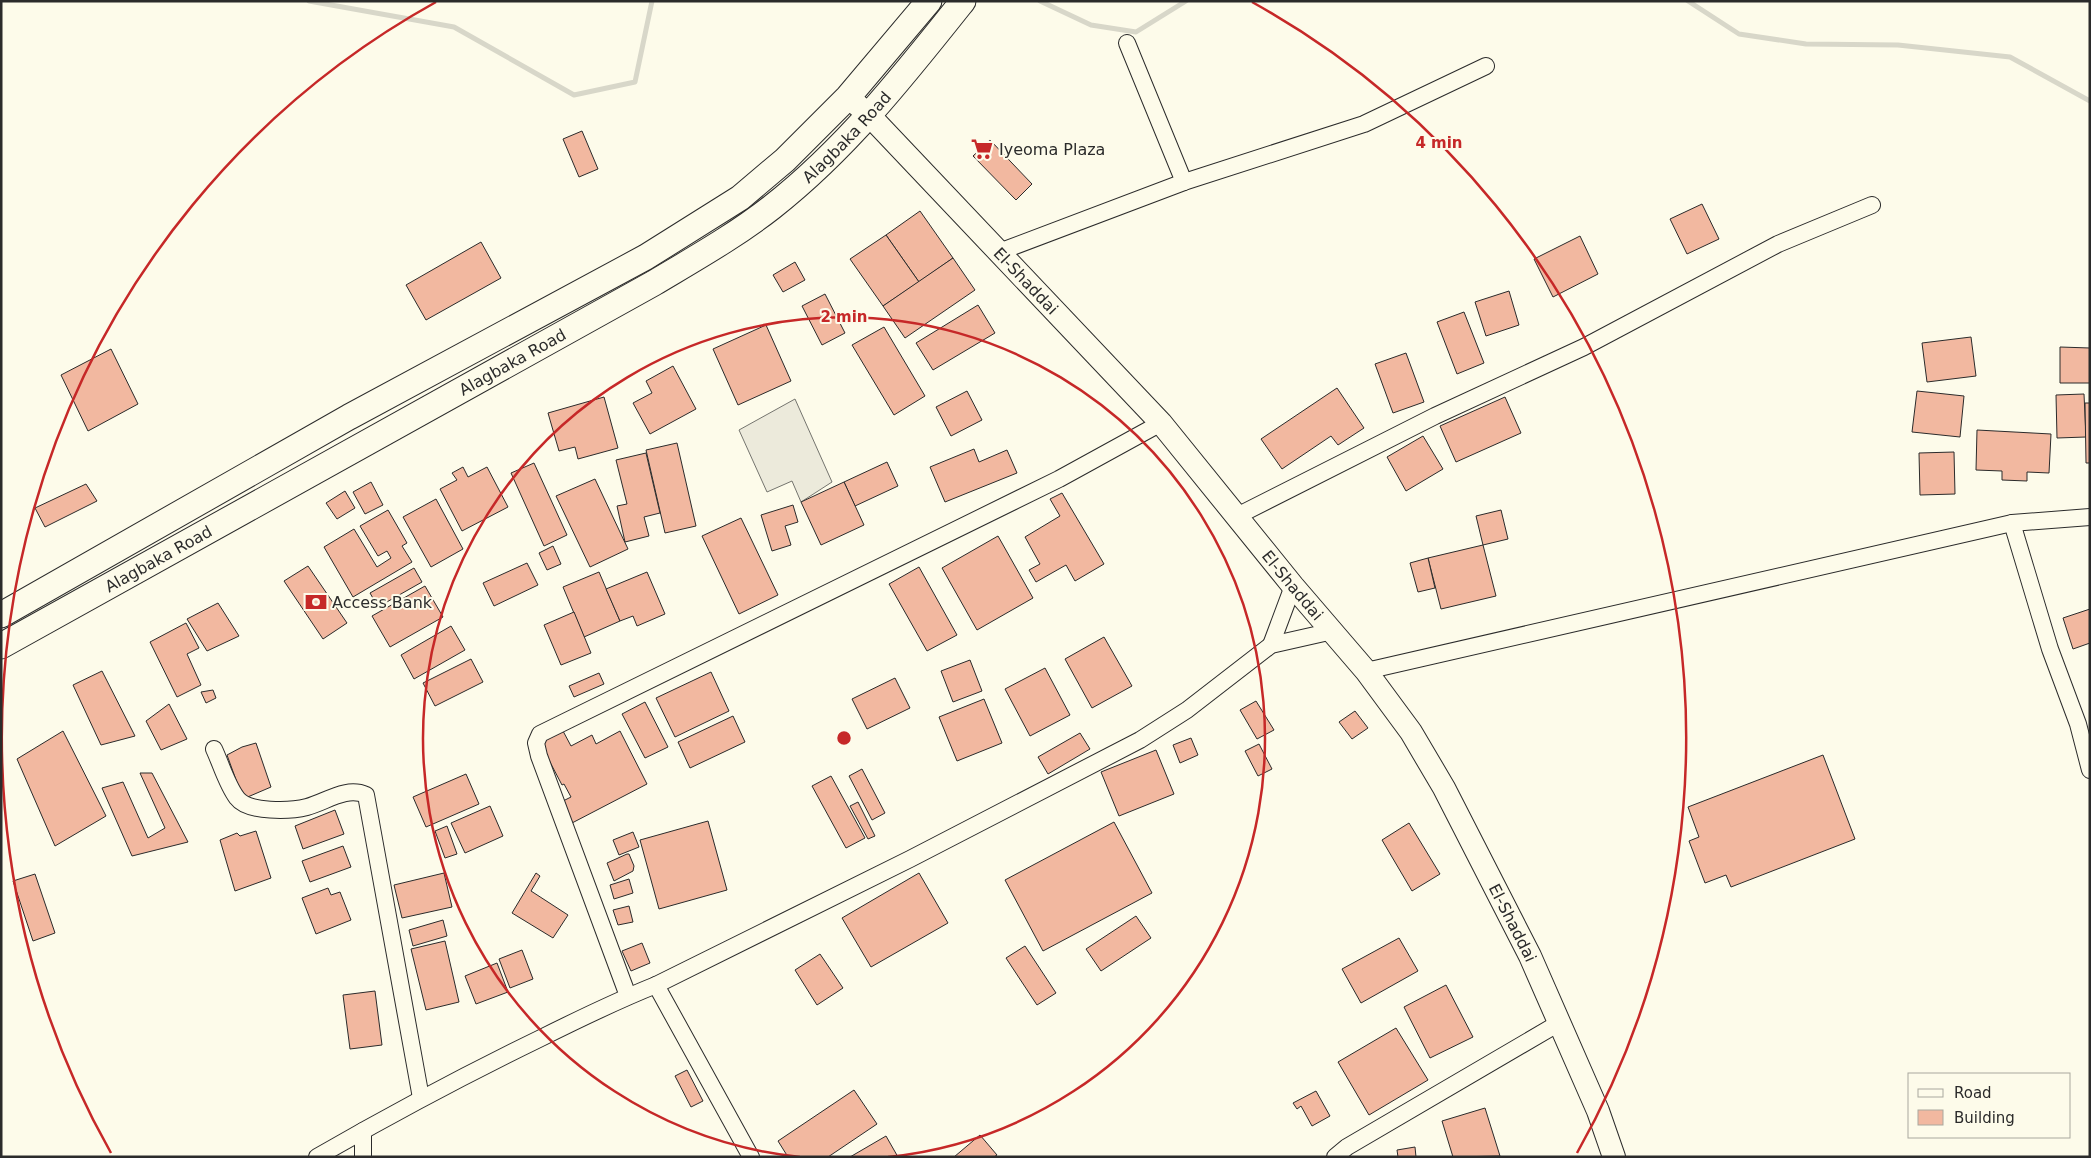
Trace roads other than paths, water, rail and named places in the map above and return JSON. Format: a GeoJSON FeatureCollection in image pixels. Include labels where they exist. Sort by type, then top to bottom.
{"type":"FeatureCollection","features":[{"type":"Feature","properties":{"kind":"main road","name":"Alagbaka Road"},"geometry":{"type":"LineString","coordinates":[[1,615],[349,417],[646,256],[740,198],[785,160],[848,97],[929,1]]}},
{"type":"Feature","properties":{"kind":"main road","name":"Alagbaka Road"},"geometry":{"type":"LineString","coordinates":[[1,646],[654,283],[730,237],[772,206],[821,163],[869,115],[963,1]]}},
{"type":"Feature","properties":{"kind":"main road"},"geometry":{"type":"LineString","coordinates":[[349,417],[364,445]]}},
{"type":"Feature","properties":{"kind":"street"},"geometry":{"type":"LineString","coordinates":[[1127,44],[1184,182]]}},
{"type":"Feature","properties":{"kind":"street"},"geometry":{"type":"LineString","coordinates":[[999,252],[1184,182],[1364,124],[1486,66]]}},
{"type":"Feature","properties":{"kind":"street","name":"El-Shaddai"},"geometry":{"type":"LineString","coordinates":[[848,97],[869,115],[1161,423],[1293,586],[1333,631],[1411,732],[1444,788],[1530,956],[1598,1111],[1614,1157]]}},
{"type":"Feature","properties":{"kind":"street"},"geometry":{"type":"LineString","coordinates":[[1237,516],[1435,416],[1584,347],[1778,244],[1872,205]]}},
{"type":"Feature","properties":{"kind":"street"},"geometry":{"type":"LineString","coordinates":[[628,996],[539,756],[536,743],[540,734],[1059,479],[1161,423]]}},
{"type":"Feature","properties":{"kind":"street"},"geometry":{"type":"LineString","coordinates":[[1366,672],[2012,523],[2090,517]]}},
{"type":"Feature","properties":{"kind":"street"},"geometry":{"type":"LineString","coordinates":[[2012,523],[2050,649],[2078,724],[2090,770]]}},
{"type":"Feature","properties":{"kind":"street"},"geometry":{"type":"LineString","coordinates":[[1271,645],[1293,586]]}},
{"type":"Feature","properties":{"kind":"street"},"geometry":{"type":"LineString","coordinates":[[318,1157],[421,1098],[628,996],[656,985],[918,855],[1140,740],[1187,710],[1271,645],[1333,631]]}},
{"type":"Feature","properties":{"kind":"street"},"geometry":{"type":"LineString","coordinates":[[214,749],[237,799],[250,807],[265,810],[306,807],[348,792],[359,792],[366,795],[421,1098]]}},
{"type":"Feature","properties":{"kind":"street"},"geometry":{"type":"LineString","coordinates":[[656,985],[751,1157]]}},
{"type":"Feature","properties":{"kind":"street"},"geometry":{"type":"LineString","coordinates":[[1336,1157],[1347,1147],[1559,1023]]}},
{"type":"Feature","properties":{"kind":"street"},"geometry":{"type":"LineString","coordinates":[[363,1131],[363,1157]]}},
{"type":"Feature","properties":{"kind":"waterway"},"geometry":{"type":"LineString","coordinates":[[309,1],[454,27],[574,95],[635,82],[652,1]]}},
{"type":"Feature","properties":{"kind":"waterway"},"geometry":{"type":"LineString","coordinates":[[1040,1],[1091,25],[1136,32],[1186,1]]}},
{"type":"Feature","properties":{"kind":"waterway"},"geometry":{"type":"LineString","coordinates":[[1688,1],[1739,34],[1806,44],[1898,45],[2010,57],[2090,101]]}},
{"type":"Feature","properties":{"kind":"place","name":"Iyeoma Plaza"},"geometry":{"type":"Point","coordinates":[982,149]}},
{"type":"Feature","properties":{"kind":"place","name":"Access Bank"},"geometry":{"type":"Point","coordinates":[316,602]}}]}
